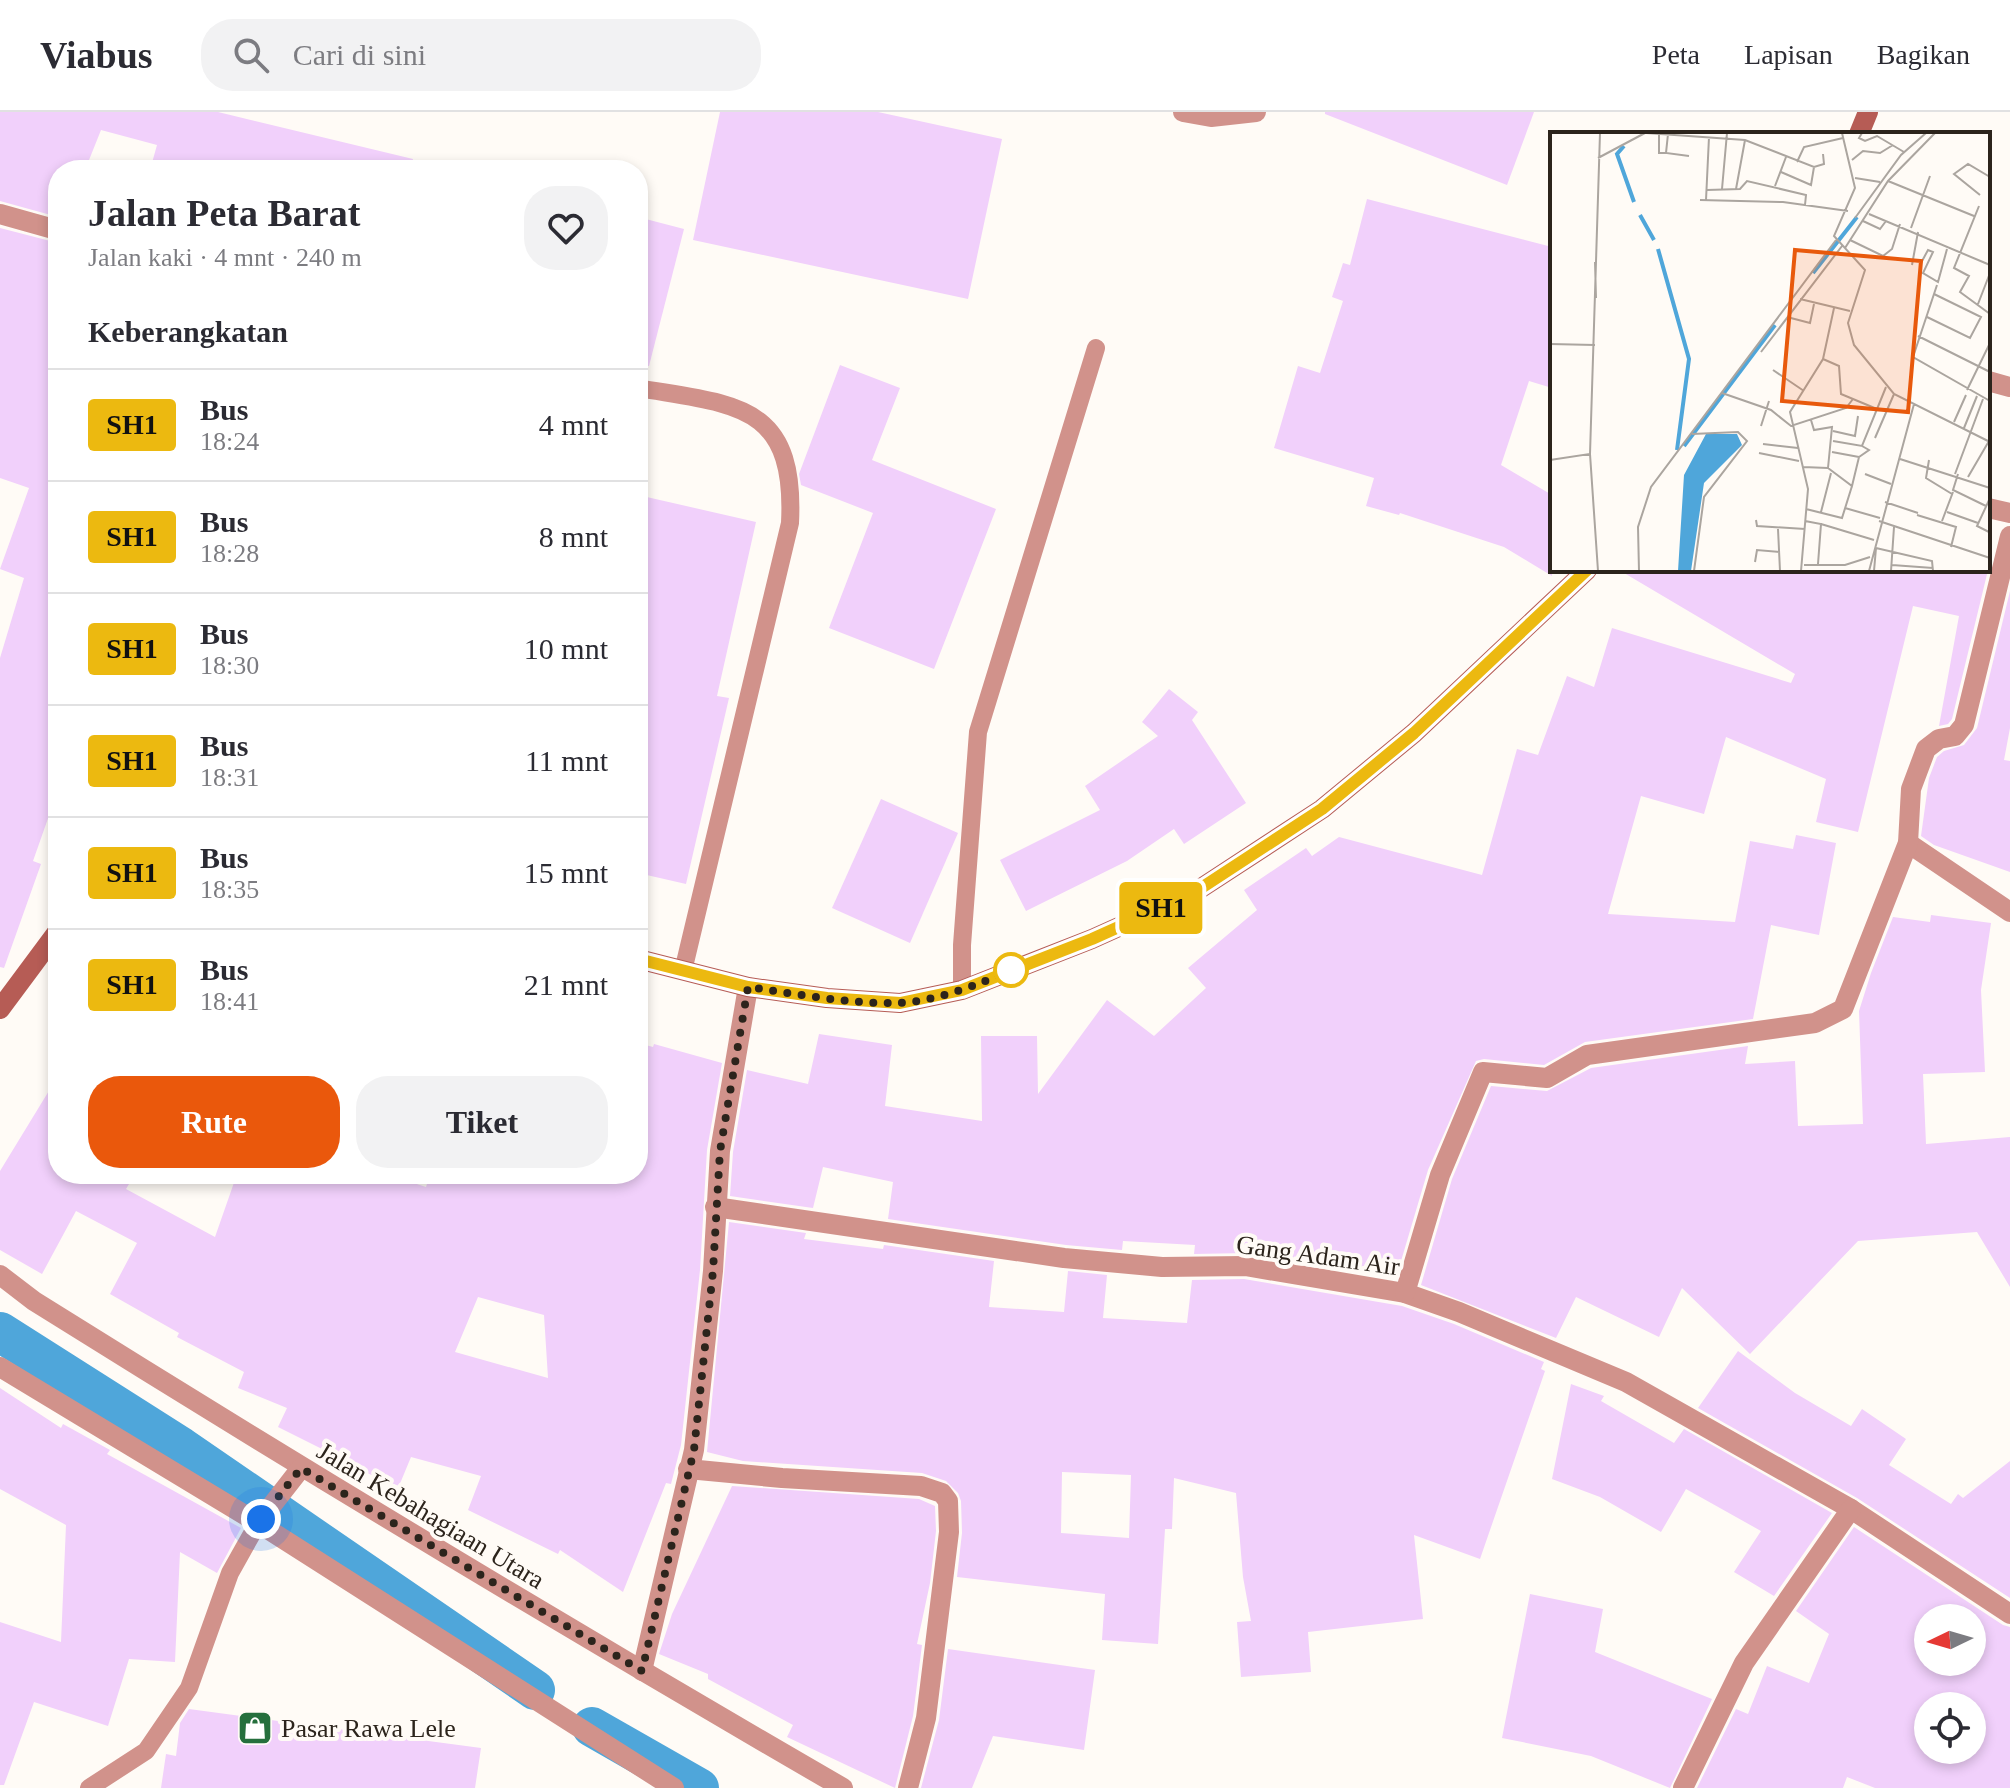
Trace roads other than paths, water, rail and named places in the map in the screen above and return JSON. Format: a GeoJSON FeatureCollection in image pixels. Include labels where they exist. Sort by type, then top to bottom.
{"type":"FeatureCollection","features":[{"type":"Feature","properties":{"kind":"main road"},"geometry":{"type":"LineString","coordinates":[[1860,132],[1868,112]]}},
{"type":"Feature","properties":{"kind":"main road"},"geometry":{"type":"LineString","coordinates":[[648,962],[748,987],[827,998],[900,1003],[962,990],[1092,939],[1192,894],[1322,809],[1414,733],[1585,572]]}},
{"type":"Feature","properties":{"kind":"main road"},"geometry":{"type":"LineString","coordinates":[[0,1009],[48,944]]}},
{"type":"Feature","properties":{"kind":"street"},"geometry":{"type":"LineString","coordinates":[[1183,112],[1211,117],[1256,112]]}},
{"type":"Feature","properties":{"kind":"street"},"geometry":{"type":"LineString","coordinates":[[0,214],[48,227]]}},
{"type":"Feature","properties":{"kind":"street"},"geometry":{"type":"LineString","coordinates":[[1990,382],[2010,387]]}},
{"type":"Feature","properties":{"kind":"street"},"geometry":{"type":"LineString","coordinates":[[1990,508],[2010,513]]}},
{"type":"Feature","properties":{"kind":"street"},"geometry":{"type":"LineString","coordinates":[[1405,1293],[1440,1175],[1483,1072],[1547,1078],[1587,1055],[1815,1023],[1843,1009],[1908,843],[1911,789],[1926,749],[1939,739],[1955,736],[1964,725],[2010,536]]}},
{"type":"Feature","properties":{"kind":"street"},"geometry":{"type":"LineString","coordinates":[[1908,843],[2010,912]]}},
{"type":"Feature","properties":{"kind":"street"},"geometry":{"type":"LineString","coordinates":[[642,1671],[694,1450],[713,1271],[720,1151],[748,987]]}},
{"type":"Feature","properties":{"kind":"street","name":"Gang Adam Air"},"geometry":{"type":"LineString","coordinates":[[715,1207],[1064,1258],[1162,1267],[1245,1266],[1405,1293],[1459,1312],[1626,1382],[1851,1509],[2010,1614]]}},
{"type":"Feature","properties":{"kind":"street","name":"Jalan Kebahagiaan Utara"},"geometry":{"type":"LineString","coordinates":[[0,1275],[34,1301],[298,1472],[843,1788]]}},
{"type":"Feature","properties":{"kind":"street"},"geometry":{"type":"LineString","coordinates":[[0,1367],[260,1521],[674,1788]]}},
{"type":"Feature","properties":{"kind":"street"},"geometry":{"type":"LineString","coordinates":[[688,1469],[921,1486],[942,1493],[948,1501],[949,1532],[926,1718],[908,1788]]}},
{"type":"Feature","properties":{"kind":"street"},"geometry":{"type":"LineString","coordinates":[[260,1521],[298,1472]]}},
{"type":"Feature","properties":{"kind":"street"},"geometry":{"type":"LineString","coordinates":[[1683,1788],[1744,1663],[1851,1509]]}},
{"type":"Feature","properties":{"kind":"lane"},"geometry":{"type":"LineString","coordinates":[[962,990],[962,945],[978,732],[1096,348]]}},
{"type":"Feature","properties":{"kind":"lane"},"geometry":{"type":"LineString","coordinates":[[648,390],[720,402],[752,414],[778,439],[788,474],[791,504],[790,523],[683,971]]}},
{"type":"Feature","properties":{"kind":"lane"},"geometry":{"type":"LineString","coordinates":[[89,1788],[146,1751],[189,1688],[230,1573],[260,1521]]}},
{"type":"Feature","properties":{"kind":"waterway"},"geometry":{"type":"LineString","coordinates":[[0,1332],[181,1447],[535,1690]]}},
{"type":"Feature","properties":{"kind":"waterway"},"geometry":{"type":"LineString","coordinates":[[592,1727],[699,1788]]}},
{"type":"Feature","properties":{"kind":"place","name":"Pasar Rawa Lele"},"geometry":{"type":"Point","coordinates":[255,1728]}}]}
